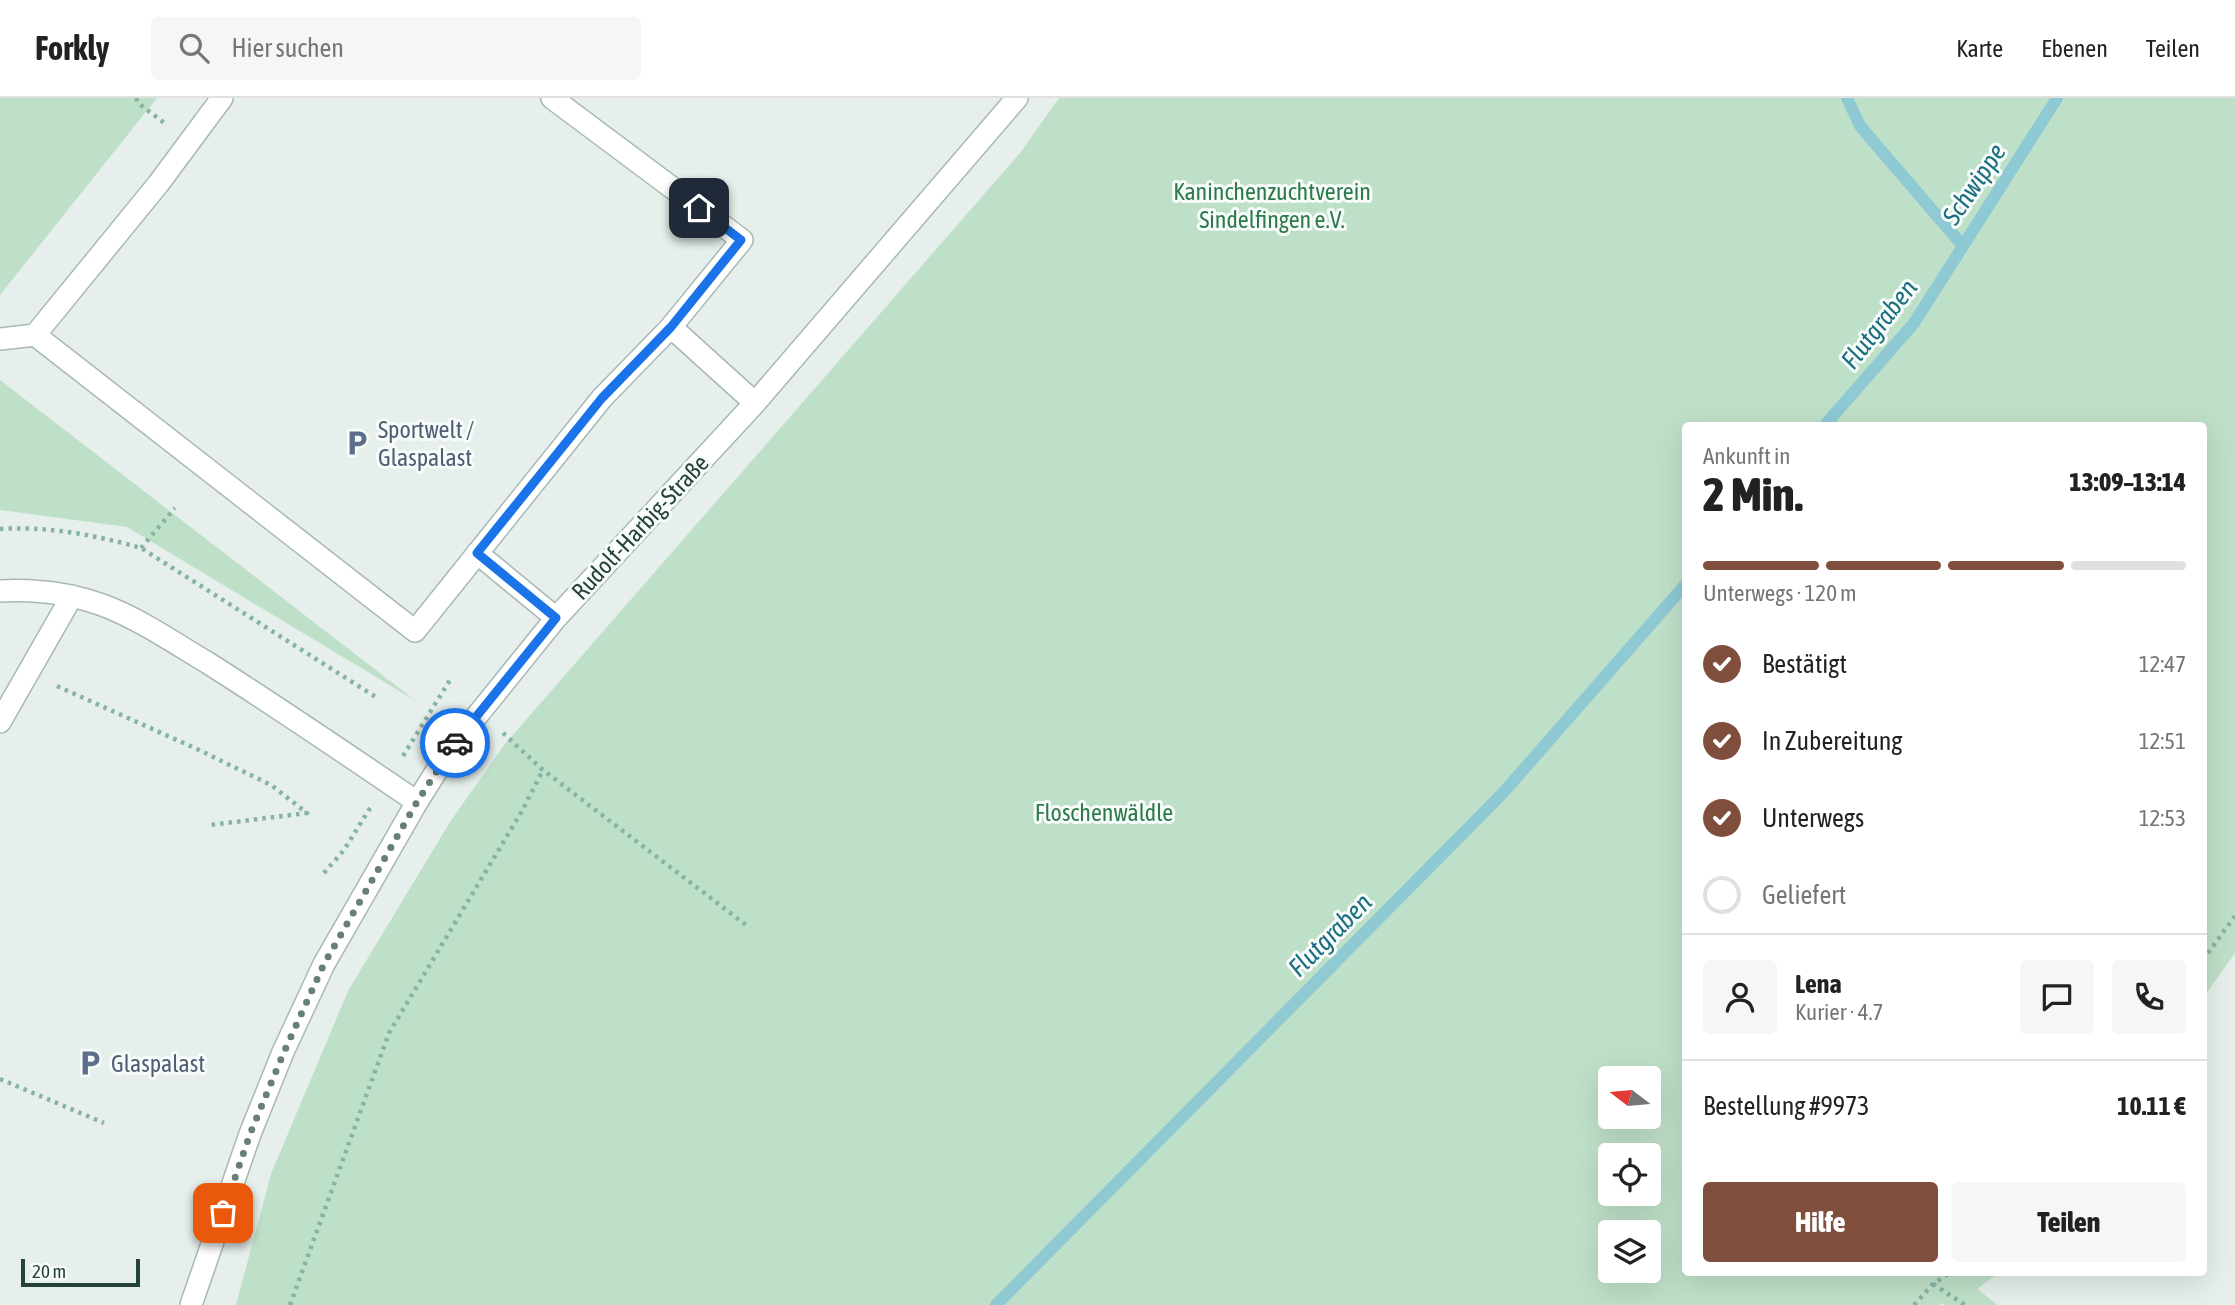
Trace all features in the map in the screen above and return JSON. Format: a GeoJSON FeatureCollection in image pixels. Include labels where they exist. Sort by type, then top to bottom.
{"type":"FeatureCollection","features":[{"type":"Feature","properties":{"kind":"street"},"geometry":{"type":"LineString","coordinates":[[35,335],[190,142],[222,98]]}},
{"type":"Feature","properties":{"kind":"street"},"geometry":{"type":"LineString","coordinates":[[0,339],[35,335],[415,631],[602,398],[671,327],[741,240],[552,98]]}},
{"type":"Feature","properties":{"kind":"street","name":"Rudolf-Harbig-Straße"},"geometry":{"type":"LineString","coordinates":[[191,1305],[250,1134],[324,964],[451,748],[556,618],[755,403],[1017,98]]}},
{"type":"Feature","properties":{"kind":"street"},"geometry":{"type":"LineString","coordinates":[[671,327],[755,403]]}},
{"type":"Feature","properties":{"kind":"street"},"geometry":{"type":"LineString","coordinates":[[477,553],[556,618]]}},
{"type":"Feature","properties":{"kind":"street"},"geometry":{"type":"LineString","coordinates":[[0,592],[37,590],[72,596],[111,608],[159,633],[249,689],[417,802]]}},
{"type":"Feature","properties":{"kind":"street"},"geometry":{"type":"LineString","coordinates":[[0,722],[72,596]]}},
{"type":"Feature","properties":{"kind":"path"},"geometry":{"type":"LineString","coordinates":[[136,98],[138,103],[190,142]]}},
{"type":"Feature","properties":{"kind":"path"},"geometry":{"type":"LineString","coordinates":[[141,548],[174,508]]}},
{"type":"Feature","properties":{"kind":"path"},"geometry":{"type":"LineString","coordinates":[[0,529],[57,531],[104,537],[141,548],[379,699]]}},
{"type":"Feature","properties":{"kind":"path"},"geometry":{"type":"LineString","coordinates":[[27,673],[187,744],[271,785],[307,813],[210,825]]}},
{"type":"Feature","properties":{"kind":"path"},"geometry":{"type":"LineString","coordinates":[[477,714],[512,739],[543,770],[750,928]]}},
{"type":"Feature","properties":{"kind":"path"},"geometry":{"type":"LineString","coordinates":[[290,1305],[389,1033],[522,811],[543,770]]}},
{"type":"Feature","properties":{"kind":"path"},"geometry":{"type":"LineString","coordinates":[[2207,954],[2235,916]]}},
{"type":"Feature","properties":{"kind":"path"},"geometry":{"type":"LineString","coordinates":[[0,1079],[104,1124]]}},
{"type":"Feature","properties":{"kind":"path"},"geometry":{"type":"LineString","coordinates":[[1914,1305],[1933,1284],[1945,1276]]}},
{"type":"Feature","properties":{"kind":"path"},"geometry":{"type":"LineString","coordinates":[[1933,1284],[1965,1305]]}},
{"type":"Feature","properties":{"kind":"green space"},"geometry":{"type":"Polygon","coordinates":[[[0,98],[157,98],[0,295],[0,98]]]}},
{"type":"Feature","properties":{"kind":"green space","name":"Floschenwäldle"},"geometry":{"type":"Polygon","coordinates":[[[1059,98],[2235,98],[2235,953],[2207,992],[2207,422],[1682,422],[1682,1276],[1995,1276],[1977,1289],[1998,1305],[236,1305],[271,1174],[348,991],[450,822],[504,745],[1020,153],[1059,98]]]}},
{"type":"Feature","properties":{"kind":"green space"},"geometry":{"type":"Polygon","coordinates":[[[0,380],[416,701],[127,527],[0,510],[0,380]]]}},
{"type":"Feature","properties":{"kind":"waterway","name":"Schwippe"},"geometry":{"type":"LineString","coordinates":[[1847,98],[1860,126],[1963,246],[2057,98]]}},
{"type":"Feature","properties":{"kind":"waterway","name":"Flutgraben"},"geometry":{"type":"LineString","coordinates":[[1828,422],[1914,323],[1963,246]]}},
{"type":"Feature","properties":{"kind":"waterway","name":"Flutgraben"},"geometry":{"type":"LineString","coordinates":[[996,1305],[1502,794],[1682,588]]}},
{"type":"Feature","properties":{"kind":"way so far"},"geometry":{"type":"LineString","coordinates":[[223,1213],[250,1134],[324,964],[417,802],[455,743]]}},
{"type":"Feature","properties":{"kind":"place","name":"Sportwelt / Glaspalast"},"geometry":{"type":"Point","coordinates":[357,443]}},
{"type":"Feature","properties":{"kind":"place","name":"Glaspalast"},"geometry":{"type":"Point","coordinates":[90,1063]}},
{"type":"Feature","properties":{"kind":"route"},"geometry":{"type":"LineString","coordinates":[[455,743],[556,618],[477,553],[602,398],[671,327],[741,240],[699,208]]}},
{"type":"Feature","properties":{"kind":"park label","name":"Kaninchenzuchtverein Sindelfingen e.V."},"geometry":{"type":"Point","coordinates":[1272,205]}}]}
